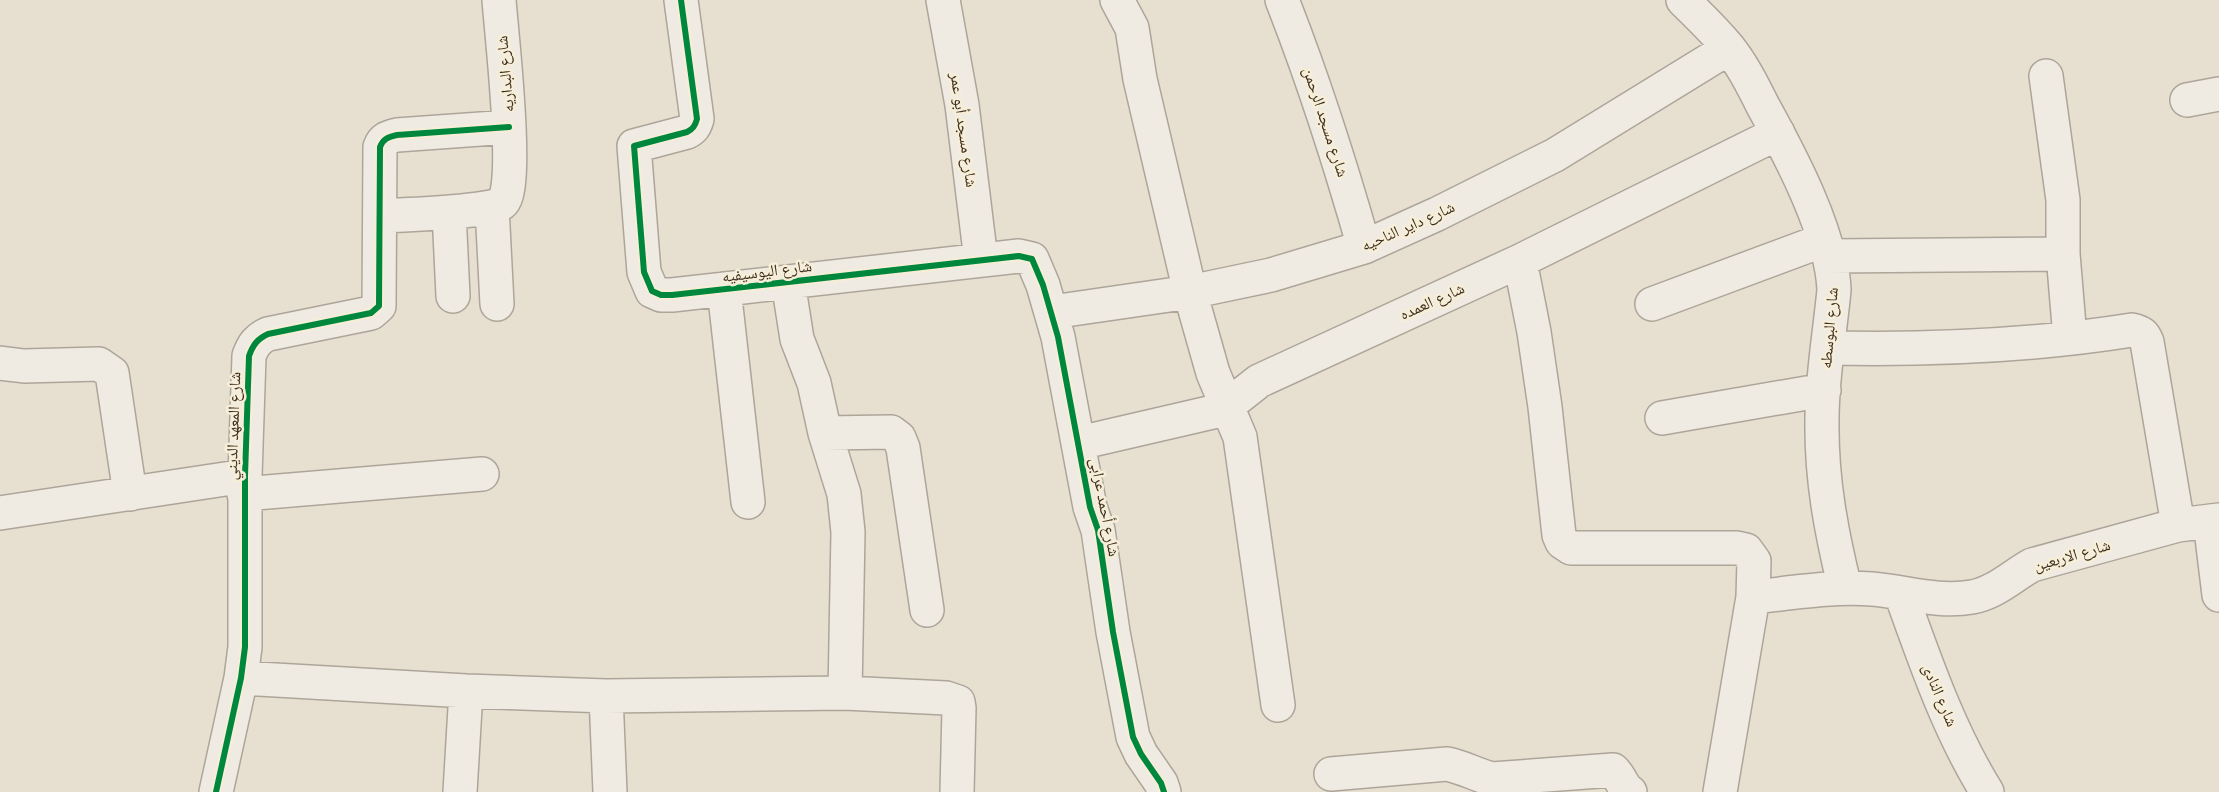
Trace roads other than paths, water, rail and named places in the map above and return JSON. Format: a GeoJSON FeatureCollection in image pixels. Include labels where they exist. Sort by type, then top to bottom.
{"type":"FeatureCollection","features":[{"type":"Feature","properties":{"kind":"street","name":"شارع البداريه"},"geometry":{"type":"LineString","coordinates":[[492,207],[502,204],[508,194],[509,128],[499,0]]}},
{"type":"Feature","properties":{"kind":"street","name":"شارع اليوسيفيه"},"geometry":{"type":"LineString","coordinates":[[681,0],[696,124],[687,132],[634,146],[644,272],[652,291],[661,295],[672,295],[1019,256],[1032,259]]}},
{"type":"Feature","properties":{"kind":"street","name":"شارع مسجد أبو عمر"},"geometry":{"type":"LineString","coordinates":[[943,0],[962,105],[981,260]]}},
{"type":"Feature","properties":{"kind":"street"},"geometry":{"type":"LineString","coordinates":[[1117,0],[1131,28],[1140,79],[1190,292],[1213,373],[1240,437],[1278,705]]}},
{"type":"Feature","properties":{"kind":"street","name":"شارع مسجد الرحمن"},"geometry":{"type":"LineString","coordinates":[[1282,0],[1341,166],[1364,247]]}},
{"type":"Feature","properties":{"kind":"street","name":"شارع البوسطه"},"geometry":{"type":"LineString","coordinates":[[1683,0],[1729,48],[1752,84],[1796,170],[1827,248],[1833,270],[1834,290],[1824,390],[1822,451],[1829,521],[1845,588]]}},
{"type":"Feature","properties":{"kind":"street","name":"شارع داير الناحيه"},"geometry":{"type":"LineString","coordinates":[[1052,312],[1190,292],[1272,275],[1364,247],[1437,214],[1555,155],[1729,48]]}},
{"type":"Feature","properties":{"kind":"street"},"geometry":{"type":"LineString","coordinates":[[2046,76],[2063,200],[2063,254],[2070,338]]}},
{"type":"Feature","properties":{"kind":"street"},"geometry":{"type":"LineString","coordinates":[[2187,100],[2219,94]]}},
{"type":"Feature","properties":{"kind":"street","name":"شارع المعهد الديني"},"geometry":{"type":"LineString","coordinates":[[216,792],[241,678],[245,647],[245,485],[249,356],[253,346],[258,339],[268,334],[371,313],[379,306],[380,147],[382,141],[389,136],[509,128]]}},
{"type":"Feature","properties":{"kind":"street","name":"شارع العمده"},"geometry":{"type":"LineString","coordinates":[[1079,443],[1226,407],[1258,381],[1520,261],[1778,133]]}},
{"type":"Feature","properties":{"kind":"street"},"geometry":{"type":"LineString","coordinates":[[380,216],[492,207],[497,304]]}},
{"type":"Feature","properties":{"kind":"street"},"geometry":{"type":"LineString","coordinates":[[449,212],[453,296]]}},
{"type":"Feature","properties":{"kind":"street"},"geometry":{"type":"LineString","coordinates":[[1652,304],[1827,248],[2063,254]]}},
{"type":"Feature","properties":{"kind":"street","name":"شارع أحمد عرابى"},"geometry":{"type":"LineString","coordinates":[[1032,259],[1052,312],[1090,507],[1098,530],[1113,632],[1133,737],[1141,754],[1161,783],[1164,792]]}},
{"type":"Feature","properties":{"kind":"street"},"geometry":{"type":"LineString","coordinates":[[1520,261],[1534,332],[1559,535],[1562,543],[1571,548],[1737,548],[1746,550],[1754,561],[1752,597],[1720,792]]}},
{"type":"Feature","properties":{"kind":"street"},"geometry":{"type":"LineString","coordinates":[[788,282],[797,339],[814,383],[825,433],[844,494],[848,532],[845,693]]}},
{"type":"Feature","properties":{"kind":"street"},"geometry":{"type":"LineString","coordinates":[[724,289],[748,502]]}},
{"type":"Feature","properties":{"kind":"street"},"geometry":{"type":"LineString","coordinates":[[1829,348],[1897,349],[2070,338],[2132,330],[2144,335],[2178,525]]}},
{"type":"Feature","properties":{"kind":"street"},"geometry":{"type":"LineString","coordinates":[[0,363],[24,366],[99,364],[112,373],[130,494]]}},
{"type":"Feature","properties":{"kind":"street"},"geometry":{"type":"LineString","coordinates":[[1662,418],[1824,390]]}},
{"type":"Feature","properties":{"kind":"street"},"geometry":{"type":"LineString","coordinates":[[825,433],[891,432],[899,438],[903,448],[927,610]]}},
{"type":"Feature","properties":{"kind":"street"},"geometry":{"type":"LineString","coordinates":[[0,513],[130,494],[245,485],[482,474]]}},
{"type":"Feature","properties":{"kind":"street"},"geometry":{"type":"LineString","coordinates":[[2215,521],[2219,595]]}},
{"type":"Feature","properties":{"kind":"street","name":"شارع الاربعين"},"geometry":{"type":"LineString","coordinates":[[1752,597],[1845,588],[1874,589],[1940,600],[1974,597],[1998,588],[2012,576],[2032,565],[2178,525],[2215,521]]}},
{"type":"Feature","properties":{"kind":"street","name":"شارع النادى"},"geometry":{"type":"LineString","coordinates":[[1901,594],[1951,721],[1973,769],[1987,792]]}},
{"type":"Feature","properties":{"kind":"street"},"geometry":{"type":"LineString","coordinates":[[241,678],[466,692],[606,696],[845,693],[946,698],[958,702],[960,718],[957,792]]}},
{"type":"Feature","properties":{"kind":"street"},"geometry":{"type":"LineString","coordinates":[[460,792],[466,692]]}},
{"type":"Feature","properties":{"kind":"street"},"geometry":{"type":"LineString","coordinates":[[606,696],[610,792]]}},
{"type":"Feature","properties":{"kind":"street"},"geometry":{"type":"LineString","coordinates":[[1330,774],[1447,764],[1464,767],[1478,775],[1492,779],[1613,770],[1621,777],[1627,791],[1630,792]]}}]}
